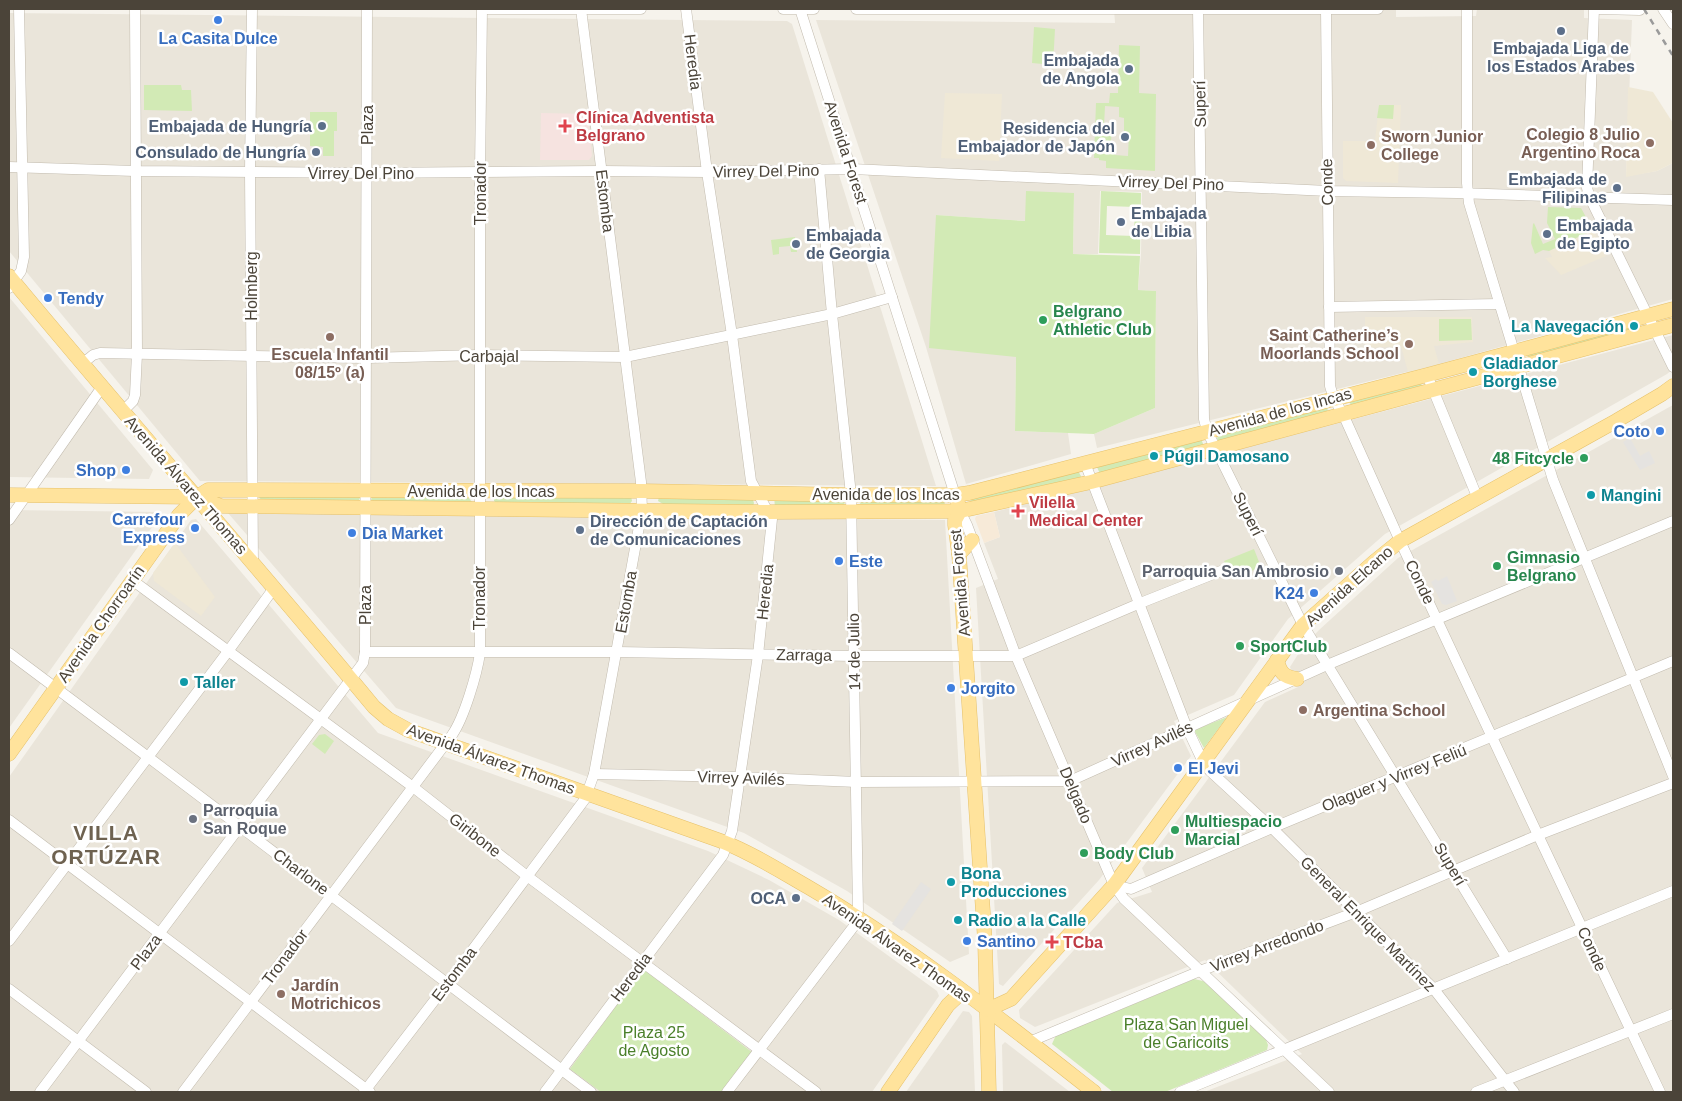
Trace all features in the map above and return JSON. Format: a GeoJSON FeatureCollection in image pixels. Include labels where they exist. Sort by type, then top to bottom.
{"type":"FeatureCollection","features":[{"type":"Feature","properties":{"kind":"main road","name":"Avenida Álvarez Thomas"},"geometry":{"type":"LineString","coordinates":[[10,282],[197,497],[374,707],[388,719],[408,730],[728,844],[771,866],[857,917],[987,1010],[1094,1092]]}},
{"type":"Feature","properties":{"kind":"main road","name":"Avenida de los Incas"},"geometry":{"type":"LineString","coordinates":[[197,497],[208,490],[253,489],[955,495],[1207,432],[1673,309]]}},
{"type":"Feature","properties":{"kind":"main road","name":"Avenida de los Incas"},"geometry":{"type":"LineString","coordinates":[[9,495],[197,497],[221,506],[769,512],[960,511],[1091,482],[1673,325]]}},
{"type":"Feature","properties":{"kind":"main road","name":"Avenida Elcano"},"geometry":{"type":"LineString","coordinates":[[987,1010],[1011,999],[1114,885],[1303,625],[1400,541],[1662,394],[1673,386]]}},
{"type":"Feature","properties":{"kind":"main road","name":"Avenida Forest"},"geometry":{"type":"LineString","coordinates":[[955,495],[960,511],[955,524],[959,554],[985,942],[990,1092]]}},
{"type":"Feature","properties":{"kind":"main road","name":"Avenida Chorroarín"},"geometry":{"type":"LineString","coordinates":[[9,754],[179,514],[197,497]]}},
{"type":"Feature","properties":{"kind":"main road"},"geometry":{"type":"LineString","coordinates":[[959,554],[972,540]]}},
{"type":"Feature","properties":{"kind":"main road"},"geometry":{"type":"LineString","coordinates":[[1277,660],[1279,670],[1283,674],[1288,678],[1297,679]]}},
{"type":"Feature","properties":{"kind":"main road"},"geometry":{"type":"LineString","coordinates":[[888,1092],[948,1005],[962,992]]}},
{"type":"Feature","properties":{"kind":"street"},"geometry":{"type":"LineString","coordinates":[[10,282],[21,271],[24,257],[19,9]]}},
{"type":"Feature","properties":{"kind":"street"},"geometry":{"type":"LineString","coordinates":[[123,412],[133,401],[135,395],[137,354],[134,9]]}},
{"type":"Feature","properties":{"kind":"street","name":"Holmberg"},"geometry":{"type":"LineString","coordinates":[[252,9],[250,172],[253,564]]}},
{"type":"Feature","properties":{"kind":"street","name":"Plaza"},"geometry":{"type":"LineString","coordinates":[[40,1092],[363,663],[365,652],[366,507],[367,9]]}},
{"type":"Feature","properties":{"kind":"street"},"geometry":{"type":"LineString","coordinates":[[483,9],[641,9]]}},
{"type":"Feature","properties":{"kind":"street","name":"Tronador"},"geometry":{"type":"LineString","coordinates":[[183,1092],[447,743],[459,723],[478,664],[480,653],[480,173],[483,9]]}},
{"type":"Feature","properties":{"kind":"street","name":"Estomba"},"geometry":{"type":"LineString","coordinates":[[367,1091],[585,799],[594,774],[618,652],[642,510],[642,491],[581,9]]}},
{"type":"Feature","properties":{"kind":"street","name":"Heredia"},"geometry":{"type":"LineString","coordinates":[[545,1092],[723,856],[732,831],[758,655],[772,520],[751,481],[686,9]]}},
{"type":"Feature","properties":{"kind":"street"},"geometry":{"type":"LineString","coordinates":[[783,9],[814,9]]}},
{"type":"Feature","properties":{"kind":"street","name":"Avenida Forest"},"geometry":{"type":"LineString","coordinates":[[800,9],[955,495]]}},
{"type":"Feature","properties":{"kind":"street"},"geometry":{"type":"LineString","coordinates":[[856,9],[1378,9]]}},
{"type":"Feature","properties":{"kind":"street","name":"Superí"},"geometry":{"type":"LineString","coordinates":[[1198,9],[1204,419],[1207,432],[1303,625],[1507,959]]}},
{"type":"Feature","properties":{"kind":"street","name":"Conde"},"geometry":{"type":"LineString","coordinates":[[1326,9],[1330,386],[1400,541],[1659,1092]]}},
{"type":"Feature","properties":{"kind":"street"},"geometry":{"type":"LineString","coordinates":[[1467,9],[1467,193],[1469,203],[1546,459],[1673,776]]}},
{"type":"Feature","properties":{"kind":"street"},"geometry":{"type":"LineString","coordinates":[[1640,10],[1595,9],[1587,188],[1590,198],[1673,367]]}},
{"type":"Feature","properties":{"kind":"street"},"geometry":{"type":"LineString","coordinates":[[1663,9],[1673,24]]}},
{"type":"Feature","properties":{"kind":"street","name":"Virrey Del Pino"},"geometry":{"type":"LineString","coordinates":[[9,167],[135,171],[367,173],[707,172],[852,169],[1328,191],[1467,193],[1673,200]]}},
{"type":"Feature","properties":{"kind":"street","name":"14 de Julio"},"geometry":{"type":"LineString","coordinates":[[727,1092],[854,926],[857,917],[857,782],[851,495],[819,169]]}},
{"type":"Feature","properties":{"kind":"street","name":"Carbajal"},"geometry":{"type":"LineString","coordinates":[[82,364],[92,355],[100,353],[366,358],[480,356],[625,357],[832,314],[892,297]]}},
{"type":"Feature","properties":{"kind":"street"},"geometry":{"type":"LineString","coordinates":[[1329,307],[1499,304]]}},
{"type":"Feature","properties":{"kind":"street"},"geometry":{"type":"LineString","coordinates":[[1427,375],[1478,498]]}},
{"type":"Feature","properties":{"kind":"street"},"geometry":{"type":"LineString","coordinates":[[9,520],[102,387]]}},
{"type":"Feature","properties":{"kind":"street","name":"General Enrique Martínez"},"geometry":{"type":"LineString","coordinates":[[1085,463],[1186,728],[1203,762],[1433,988],[1514,1092]]}},
{"type":"Feature","properties":{"kind":"street","name":"Delgado"},"geometry":{"type":"LineString","coordinates":[[960,511],[1016,656],[1114,885],[1124,899],[1329,1092]]}},
{"type":"Feature","properties":{"kind":"street","name":"Virrey Avilés"},"geometry":{"type":"LineString","coordinates":[[594,774],[857,782],[1070,781],[1327,665],[1673,521]]}},
{"type":"Feature","properties":{"kind":"street","name":"Zarraga"},"geometry":{"type":"LineString","coordinates":[[365,652],[618,652],[854,656],[1016,656],[1226,569]]}},
{"type":"Feature","properties":{"kind":"street","name":"Giribone"},"geometry":{"type":"LineString","coordinates":[[132,580],[413,787],[526,876],[816,1092]]}},
{"type":"Feature","properties":{"kind":"street"},"geometry":{"type":"LineString","coordinates":[[9,942],[274,588]]}},
{"type":"Feature","properties":{"kind":"street","name":"Charlone"},"geometry":{"type":"LineString","coordinates":[[9,653],[592,1092]]}},
{"type":"Feature","properties":{"kind":"street","name":"Olaguer y Virrey Feliú"},"geometry":{"type":"LineString","coordinates":[[1114,885],[1131,889],[1272,828],[1673,661]]}},
{"type":"Feature","properties":{"kind":"street","name":"Virrey Arredondo"},"geometry":{"type":"LineString","coordinates":[[1029,1042],[1200,971],[1356,912],[1538,835],[1673,783]]}},
{"type":"Feature","properties":{"kind":"street"},"geometry":{"type":"LineString","coordinates":[[9,820],[367,1091]]}},
{"type":"Feature","properties":{"kind":"street"},"geometry":{"type":"LineString","coordinates":[[1180,1092],[1673,891]]}},
{"type":"Feature","properties":{"kind":"street"},"geometry":{"type":"LineString","coordinates":[[9,989],[146,1092]]}},
{"type":"Feature","properties":{"kind":"street"},"geometry":{"type":"LineString","coordinates":[[1476,1092],[1673,1014]]}},
{"type":"Feature","properties":{"kind":"shaded area"},"geometry":{"type":"Polygon","coordinates":[[[1114,9],[1396,9],[1396,17],[1476,16],[1477,9],[1584,9],[1584,18],[1632,20],[1626,176],[1657,171],[1673,163],[1673,299],[1439,364],[1097,448],[1094,434],[1155,408],[1156,291],[1138,290],[1141,254],[1142,192],[1100,191],[1098,254],[1073,254],[1074,193],[1026,221],[936,215],[1016,357],[1015,431],[1068,433],[1071,454],[966,484],[926,347],[816,20],[1115,23],[1114,9]]]}},
{"type":"Feature","properties":{"kind":"shaded area"},"geometry":{"type":"Polygon","coordinates":[[[9,13],[787,21],[792,24],[936,486],[200,481],[9,251],[9,13]]]}},
{"type":"Feature","properties":{"kind":"shaded area","name":"Colegio 8 Julio Argentino Roca"},"geometry":{"type":"Polygon","coordinates":[[[1628,87],[1653,92],[1673,123],[1673,163],[1657,171],[1626,177],[1628,87]]]}},
{"type":"Feature","properties":{"kind":"shaded area"},"geometry":{"type":"Polygon","coordinates":[[[945,93],[1002,94],[999,161],[941,158],[945,93]]]}},
{"type":"Feature","properties":{"kind":"shaded area","name":"Sworn Junior College"},"geometry":{"type":"Polygon","coordinates":[[[1379,105],[1401,105],[1398,183],[1346,181],[1343,178],[1343,141],[1375,141],[1379,105]]]}},
{"type":"Feature","properties":{"kind":"shaded area","name":"Clínica Adventista Belgrano"},"geometry":{"type":"Polygon","coordinates":[[[541,113],[588,114],[592,156],[589,160],[540,160],[541,113]]]}},
{"type":"Feature","properties":{"kind":"shaded area"},"geometry":{"type":"Polygon","coordinates":[[[1593,230],[1606,256],[1561,275],[1545,258],[1552,257],[1549,251],[1593,230]]]}},
{"type":"Feature","properties":{"kind":"shaded area"},"geometry":{"type":"Polygon","coordinates":[[[9,297],[153,470],[149,479],[9,477],[9,297]]]}},
{"type":"Feature","properties":{"kind":"shaded area","name":"Saint Catherine’s Moorlands School"},"geometry":{"type":"Polygon","coordinates":[[[1365,317],[1472,317],[1473,342],[1434,346],[1439,364],[1408,372],[1401,346],[1365,348],[1365,317]]]}},
{"type":"Feature","properties":{"kind":"shaded area"},"geometry":{"type":"Polygon","coordinates":[[[1673,335],[1673,369],[1667,374],[1385,534],[1288,619],[1234,695],[1174,721],[1191,756],[1099,880],[1003,986],[999,984],[976,588],[998,579],[984,543],[1000,537],[994,512],[1673,335]]]}},
{"type":"Feature","properties":{"kind":"shaded area"},"geometry":{"type":"Polygon","coordinates":[[[1673,405],[1673,1092],[1204,1092],[1302,1054],[1205,960],[1035,1027],[1020,1018],[1019,1010],[1117,903],[1152,892],[1142,868],[1265,702],[1298,687],[1290,667],[1302,648],[1319,630],[1398,558],[1673,405]]]}},
{"type":"Feature","properties":{"kind":"shaded area"},"geometry":{"type":"Polygon","coordinates":[[[1630,438],[1640,456],[1649,451],[1655,463],[1640,470],[1623,442],[1630,438]]]}},
{"type":"Feature","properties":{"kind":"shaded area"},"geometry":{"type":"Polygon","coordinates":[[[9,510],[158,512],[160,516],[9,728],[9,510]]]}},
{"type":"Feature","properties":{"kind":"shaded area"},"geometry":{"type":"Polygon","coordinates":[[[994,512],[1000,537],[984,543],[975,519],[976,516],[994,512]]]}},
{"type":"Feature","properties":{"kind":"shaded area"},"geometry":{"type":"Polygon","coordinates":[[[228,513],[945,520],[969,954],[950,962],[847,891],[744,833],[396,708],[228,513]]]}},
{"type":"Feature","properties":{"kind":"shaded area"},"geometry":{"type":"Polygon","coordinates":[[[196,519],[378,733],[708,851],[769,880],[839,920],[937,991],[939,996],[872,1092],[9,1092],[9,777],[191,520],[196,519]]]}},
{"type":"Feature","properties":{"kind":"shaded area"},"geometry":{"type":"Polygon","coordinates":[[[175,543],[215,597],[201,616],[154,581],[153,573],[175,543]]]}},
{"type":"Feature","properties":{"kind":"shaded area"},"geometry":{"type":"Polygon","coordinates":[[[1447,576],[1457,601],[1446,605],[1442,604],[1431,582],[1436,579],[1438,581],[1447,576]]]}},
{"type":"Feature","properties":{"kind":"shaded area"},"geometry":{"type":"Polygon","coordinates":[[[921,882],[931,889],[902,931],[892,924],[921,882]]]}},
{"type":"Feature","properties":{"kind":"shaded area"},"geometry":{"type":"Polygon","coordinates":[[[963,1011],[969,1012],[972,1016],[975,1092],[906,1092],[963,1011]]]}},
{"type":"Feature","properties":{"kind":"shaded area"},"geometry":{"type":"Polygon","coordinates":[[[1005,1042],[1070,1092],[1003,1092],[1002,1045],[1005,1042]]]}},
{"type":"Feature","properties":{"kind":"green space"},"geometry":{"type":"Polygon","coordinates":[[[1034,27],[1055,29],[1053,65],[1032,63],[1034,27]]]}},
{"type":"Feature","properties":{"kind":"green space"},"geometry":{"type":"Polygon","coordinates":[[[1119,45],[1140,46],[1139,93],[1156,94],[1155,171],[1106,168],[1106,161],[1094,158],[1096,103],[1109,103],[1110,93],[1118,93],[1119,45]],[[1105,106],[1104,126],[1112,126],[1111,142],[1114,142],[1104,143],[1104,151],[1115,152],[1115,155],[1128,156],[1129,133],[1124,132],[1124,118],[1119,117],[1119,107],[1105,106]]]}},
{"type":"Feature","properties":{"kind":"green space"},"geometry":{"type":"Polygon","coordinates":[[[144,85],[181,85],[182,90],[191,90],[192,111],[144,110],[144,85]]]}},
{"type":"Feature","properties":{"kind":"green space"},"geometry":{"type":"Polygon","coordinates":[[[1379,105],[1394,105],[1393,119],[1377,118],[1379,105]]]}},
{"type":"Feature","properties":{"kind":"green space"},"geometry":{"type":"Polygon","coordinates":[[[310,112],[337,112],[337,131],[334,131],[334,156],[323,156],[323,147],[310,146],[310,112]]]}},
{"type":"Feature","properties":{"kind":"green space","name":"Belgrano Athletic Club"},"geometry":{"type":"Polygon","coordinates":[[[1026,191],[1074,193],[1073,254],[1140,256],[1138,290],[1156,291],[1155,408],[1094,434],[1015,431],[1016,357],[929,348],[936,215],[1025,221],[1026,191]]]}},
{"type":"Feature","properties":{"kind":"green space"},"geometry":{"type":"Polygon","coordinates":[[[1101,191],[1141,193],[1140,254],[1099,253],[1101,191]],[[1107,206],[1106,235],[1134,236],[1135,207],[1107,206]]]}},
{"type":"Feature","properties":{"kind":"green space"},"geometry":{"type":"Polygon","coordinates":[[[1548,207],[1581,208],[1593,230],[1549,251],[1543,250],[1535,254],[1531,243],[1534,223],[1543,244],[1555,239],[1547,223],[1548,207]]]}},
{"type":"Feature","properties":{"kind":"green space"},"geometry":{"type":"Polygon","coordinates":[[[795,237],[797,252],[791,252],[790,246],[779,247],[779,254],[773,255],[771,240],[795,237]]]}},
{"type":"Feature","properties":{"kind":"green space"},"geometry":{"type":"Polygon","coordinates":[[[1439,319],[1471,319],[1472,340],[1439,341],[1439,319]]]}},
{"type":"Feature","properties":{"kind":"green space"},"geometry":{"type":"Polygon","coordinates":[[[1638,321],[1642,329],[1531,358],[1528,356],[1528,353],[1638,321]]]}},
{"type":"Feature","properties":{"kind":"green space"},"geometry":{"type":"Polygon","coordinates":[[[1418,381],[1422,385],[1421,390],[1352,408],[1349,400],[1418,381]]]}},
{"type":"Feature","properties":{"kind":"green space"},"geometry":{"type":"Polygon","coordinates":[[[1327,406],[1328,413],[1220,442],[1217,439],[1218,434],[1327,406]]]}},
{"type":"Feature","properties":{"kind":"green space"},"geometry":{"type":"Polygon","coordinates":[[[1201,439],[1204,446],[1100,474],[1097,467],[1201,439]]]}},
{"type":"Feature","properties":{"kind":"green space"},"geometry":{"type":"Polygon","coordinates":[[[1078,471],[1081,476],[1080,481],[972,502],[970,500],[971,497],[1078,471]]]}},
{"type":"Feature","properties":{"kind":"green space"},"geometry":{"type":"Polygon","coordinates":[[[361,496],[358,502],[262,501],[259,497],[361,496]]]}},
{"type":"Feature","properties":{"kind":"green space"},"geometry":{"type":"Polygon","coordinates":[[[372,496],[468,497],[472,502],[375,502],[371,500],[372,496]]]}},
{"type":"Feature","properties":{"kind":"green space"},"geometry":{"type":"Polygon","coordinates":[[[631,496],[632,501],[629,505],[498,504],[494,501],[494,498],[497,497],[631,496]]]}},
{"type":"Feature","properties":{"kind":"green space"},"geometry":{"type":"Polygon","coordinates":[[[774,496],[845,498],[844,510],[775,508],[774,496]]]}},
{"type":"Feature","properties":{"kind":"green space"},"geometry":{"type":"Polygon","coordinates":[[[659,497],[752,497],[754,503],[753,506],[663,504],[658,501],[659,497]]]}},
{"type":"Feature","properties":{"kind":"green space"},"geometry":{"type":"Polygon","coordinates":[[[861,498],[944,500],[945,505],[862,506],[859,502],[861,498]]]}},
{"type":"Feature","properties":{"kind":"green space"},"geometry":{"type":"Polygon","coordinates":[[[1254,549],[1261,567],[1232,579],[1224,561],[1254,549]]]}},
{"type":"Feature","properties":{"kind":"green space"},"geometry":{"type":"Polygon","coordinates":[[[1227,717],[1204,748],[1194,730],[1227,717]]]}},
{"type":"Feature","properties":{"kind":"green space"},"geometry":{"type":"Polygon","coordinates":[[[325,734],[334,741],[325,754],[312,744],[319,735],[325,734]]]}},
{"type":"Feature","properties":{"kind":"green space","name":"Plaza 25 de Agosto"},"geometry":{"type":"Polygon","coordinates":[[[643,969],[753,1053],[723,1092],[601,1092],[570,1069],[643,969]]]}},
{"type":"Feature","properties":{"kind":"green space","name":"Plaza San Miguel de Garicoits"},"geometry":{"type":"Polygon","coordinates":[[[1194,979],[1203,981],[1211,986],[1266,1040],[1267,1050],[1165,1092],[1113,1092],[1052,1044],[1057,1033],[1105,1016],[1194,979]]]}},
{"type":"Feature","properties":{"kind":"railway"},"geometry":{"type":"LineString","coordinates":[[1644,9],[1673,56]]}},
{"type":"Feature","properties":{"kind":"place","name":"La Casita Dulce"},"geometry":{"type":"Point","coordinates":[218,20]}},
{"type":"Feature","properties":{"kind":"place","name":"Embajada Liga de los Estados Arabes"},"geometry":{"type":"Point","coordinates":[1561,31]}},
{"type":"Feature","properties":{"kind":"place","name":"Embajada de Angola"},"geometry":{"type":"Point","coordinates":[1129,69]}},
{"type":"Feature","properties":{"kind":"place","name":"Embajada de Hungría"},"geometry":{"type":"Point","coordinates":[322,126]}},
{"type":"Feature","properties":{"kind":"place","name":"Clínica Adventista Belgrano"},"geometry":{"type":"Point","coordinates":[565,126]}},
{"type":"Feature","properties":{"kind":"place","name":"Residencia del Embajador de Japón"},"geometry":{"type":"Point","coordinates":[1125,137]}},
{"type":"Feature","properties":{"kind":"place","name":"Colegio 8 Julio Argentino Roca"},"geometry":{"type":"Point","coordinates":[1650,143]}},
{"type":"Feature","properties":{"kind":"place","name":"Sworn Junior College"},"geometry":{"type":"Point","coordinates":[1371,145]}},
{"type":"Feature","properties":{"kind":"place","name":"Consulado de Hungría"},"geometry":{"type":"Point","coordinates":[316,152]}},
{"type":"Feature","properties":{"kind":"place","name":"Embajada de Filipinas"},"geometry":{"type":"Point","coordinates":[1617,188]}},
{"type":"Feature","properties":{"kind":"place","name":"Embajada de Libia"},"geometry":{"type":"Point","coordinates":[1121,222]}},
{"type":"Feature","properties":{"kind":"place","name":"Embajada de Egipto"},"geometry":{"type":"Point","coordinates":[1547,234]}},
{"type":"Feature","properties":{"kind":"place","name":"Embajada de Georgia"},"geometry":{"type":"Point","coordinates":[796,244]}},
{"type":"Feature","properties":{"kind":"place","name":"Tendy"},"geometry":{"type":"Point","coordinates":[48,298]}},
{"type":"Feature","properties":{"kind":"place","name":"Belgrano Athletic Club"},"geometry":{"type":"Point","coordinates":[1043,320]}},
{"type":"Feature","properties":{"kind":"place","name":"La Navegación"},"geometry":{"type":"Point","coordinates":[1634,326]}},
{"type":"Feature","properties":{"kind":"place","name":"Escuela Infantil 08/15º (a)"},"geometry":{"type":"Point","coordinates":[330,337]}},
{"type":"Feature","properties":{"kind":"place","name":"Saint Catherine’s Moorlands School"},"geometry":{"type":"Point","coordinates":[1409,344]}},
{"type":"Feature","properties":{"kind":"place","name":"Gladiador Borghese"},"geometry":{"type":"Point","coordinates":[1473,372]}},
{"type":"Feature","properties":{"kind":"place","name":"Coto"},"geometry":{"type":"Point","coordinates":[1660,431]}},
{"type":"Feature","properties":{"kind":"place","name":"Púgil Damosano"},"geometry":{"type":"Point","coordinates":[1154,456]}},
{"type":"Feature","properties":{"kind":"place","name":"48 Fitcycle"},"geometry":{"type":"Point","coordinates":[1584,458]}},
{"type":"Feature","properties":{"kind":"place","name":"Shop"},"geometry":{"type":"Point","coordinates":[126,470]}},
{"type":"Feature","properties":{"kind":"place","name":"Mangini"},"geometry":{"type":"Point","coordinates":[1591,495]}},
{"type":"Feature","properties":{"kind":"place","name":"Vilella Medical Center"},"geometry":{"type":"Point","coordinates":[1018,511]}},
{"type":"Feature","properties":{"kind":"place","name":"Carrefour Express"},"geometry":{"type":"Point","coordinates":[195,528]}},
{"type":"Feature","properties":{"kind":"place","name":"Dirección de Captación de Comunicaciones"},"geometry":{"type":"Point","coordinates":[580,530]}},
{"type":"Feature","properties":{"kind":"place","name":"Dia Market"},"geometry":{"type":"Point","coordinates":[352,533]}},
{"type":"Feature","properties":{"kind":"place","name":"Este"},"geometry":{"type":"Point","coordinates":[839,561]}},
{"type":"Feature","properties":{"kind":"place","name":"Gimnasio Belgrano"},"geometry":{"type":"Point","coordinates":[1497,566]}},
{"type":"Feature","properties":{"kind":"place","name":"Parroquia San Ambrosio"},"geometry":{"type":"Point","coordinates":[1339,571]}},
{"type":"Feature","properties":{"kind":"place","name":"K24"},"geometry":{"type":"Point","coordinates":[1314,593]}},
{"type":"Feature","properties":{"kind":"place","name":"SportClub"},"geometry":{"type":"Point","coordinates":[1240,646]}},
{"type":"Feature","properties":{"kind":"place","name":"Taller"},"geometry":{"type":"Point","coordinates":[184,682]}},
{"type":"Feature","properties":{"kind":"place","name":"Jorgito"},"geometry":{"type":"Point","coordinates":[951,688]}},
{"type":"Feature","properties":{"kind":"place","name":"Argentina School"},"geometry":{"type":"Point","coordinates":[1303,710]}},
{"type":"Feature","properties":{"kind":"place","name":"El Jevi"},"geometry":{"type":"Point","coordinates":[1178,768]}},
{"type":"Feature","properties":{"kind":"place","name":"Parroquia San Roque"},"geometry":{"type":"Point","coordinates":[193,819]}},
{"type":"Feature","properties":{"kind":"place","name":"Multiespacio Marcial"},"geometry":{"type":"Point","coordinates":[1175,830]}},
{"type":"Feature","properties":{"kind":"place","name":"Body Club"},"geometry":{"type":"Point","coordinates":[1084,853]}},
{"type":"Feature","properties":{"kind":"place","name":"Bona Producciones"},"geometry":{"type":"Point","coordinates":[951,882]}},
{"type":"Feature","properties":{"kind":"place","name":"OCA"},"geometry":{"type":"Point","coordinates":[796,898]}},
{"type":"Feature","properties":{"kind":"place","name":"Radio a la Calle"},"geometry":{"type":"Point","coordinates":[958,920]}},
{"type":"Feature","properties":{"kind":"place","name":"Santino"},"geometry":{"type":"Point","coordinates":[967,941]}},
{"type":"Feature","properties":{"kind":"place","name":"TCba"},"geometry":{"type":"Point","coordinates":[1052,942]}},
{"type":"Feature","properties":{"kind":"place","name":"Jardín Motrichicos"},"geometry":{"type":"Point","coordinates":[281,994]}},
{"type":"Feature","properties":{"kind":"district","name":"VILLA ORTÚZAR"},"geometry":{"type":"Point","coordinates":[106,844]}}]}
